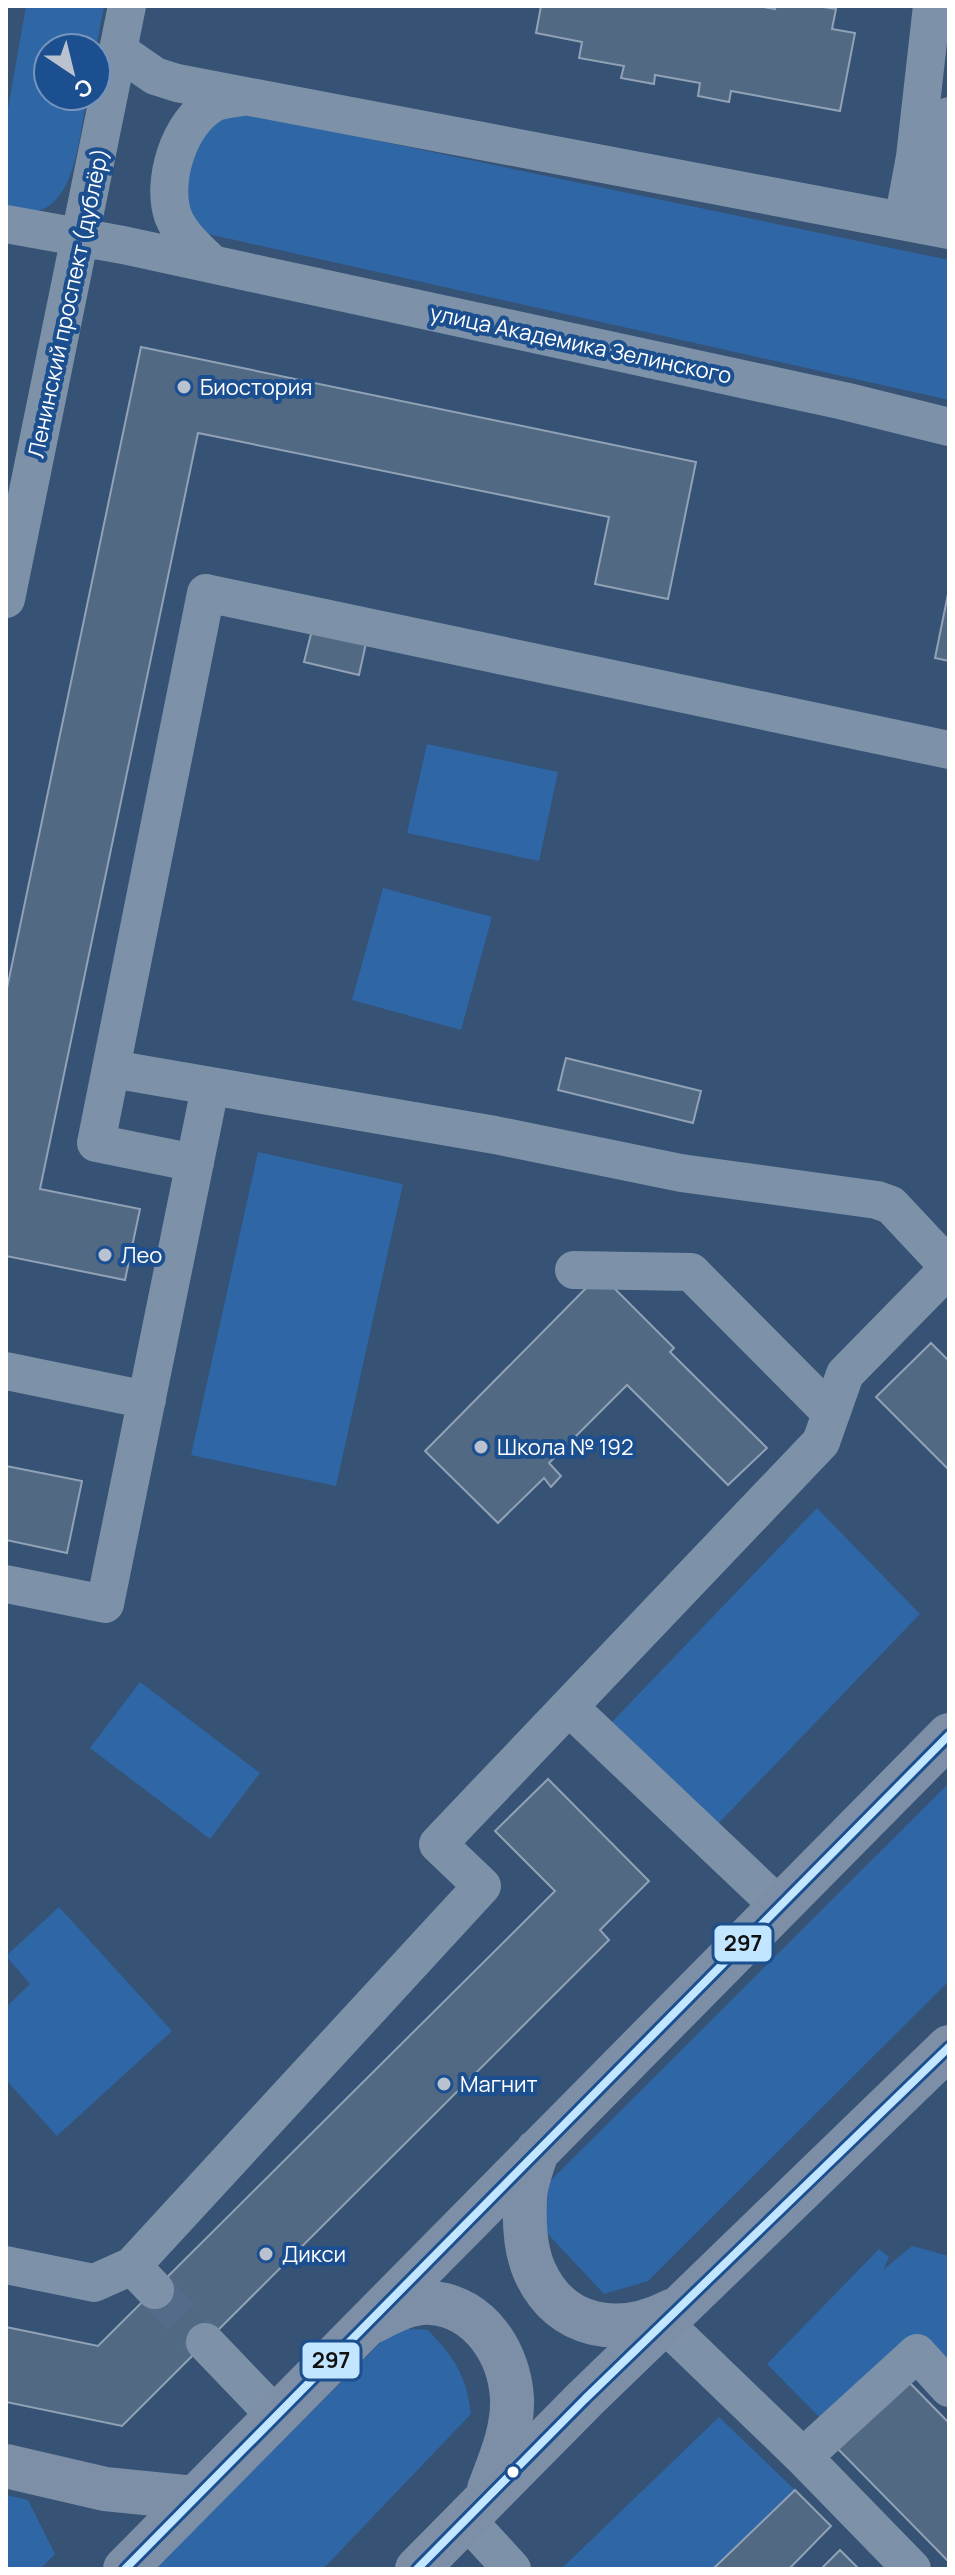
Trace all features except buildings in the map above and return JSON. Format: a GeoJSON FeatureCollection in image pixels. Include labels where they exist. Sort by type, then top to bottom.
{"type":"FeatureCollection","features":[{"type":"Feature","properties":{"kind":"main road"},"geometry":{"type":"LineString","coordinates":[[125,2569],[949,1735]]}},
{"type":"Feature","properties":{"kind":"main road"},"geometry":{"type":"LineString","coordinates":[[417,2569],[949,2047]]}},
{"type":"Feature","properties":{"kind":"main road"},"geometry":{"type":"LineString","coordinates":[[537,2151],[524,2195],[527,2242],[535,2272],[552,2298],[579,2319],[615,2328],[673,2315]]}},
{"type":"Feature","properties":{"kind":"main road"},"geometry":{"type":"LineString","coordinates":[[361,2327],[399,2308],[432,2303],[461,2312],[489,2333],[507,2364],[512,2401],[508,2440],[476,2509]]}},
{"type":"Feature","properties":{"kind":"main road"},"geometry":{"type":"LineString","coordinates":[[6,2466],[105,2489],[194,2498]]}},
{"type":"Feature","properties":{"kind":"street","name":"Ленинский проспект (дублёр)"},"geometry":{"type":"LineString","coordinates":[[6,599],[82,239],[127,6]]}},
{"type":"Feature","properties":{"kind":"street"},"geometry":{"type":"LineString","coordinates":[[929,226],[915,157],[932,6]]}},
{"type":"Feature","properties":{"kind":"street"},"geometry":{"type":"LineString","coordinates":[[119,51],[155,76],[242,97],[929,226]]}},
{"type":"Feature","properties":{"kind":"street"},"geometry":{"type":"LineString","coordinates":[[212,264],[188,240],[173,219],[168,197],[174,159],[200,115],[213,103],[242,97]]}},
{"type":"Feature","properties":{"kind":"street"},"geometry":{"type":"LineString","coordinates":[[929,226],[949,116]]}},
{"type":"Feature","properties":{"kind":"street","name":"улица Академика Зелинского"},"geometry":{"type":"LineString","coordinates":[[6,224],[212,264],[844,401],[949,427]]}},
{"type":"Feature","properties":{"kind":"street"},"geometry":{"type":"LineString","coordinates":[[195,1163],[96,1143],[206,593],[949,750]]}},
{"type":"Feature","properties":{"kind":"street"},"geometry":{"type":"LineString","coordinates":[[6,2265],[94,2283],[144,2278],[482,1886],[438,1844],[821,1442],[845,1374],[949,1268],[891,1205],[877,1200],[681,1173],[495,1135],[112,1069]]}},
{"type":"Feature","properties":{"kind":"street"},"geometry":{"type":"LineString","coordinates":[[6,1584],[105,1604],[210,1088]]}},
{"type":"Feature","properties":{"kind":"street"},"geometry":{"type":"LineString","coordinates":[[574,1270],[691,1272],[831,1413]]}},
{"type":"Feature","properties":{"kind":"street"},"geometry":{"type":"LineString","coordinates":[[6,1371],[147,1400]]}},
{"type":"Feature","properties":{"kind":"street"},"geometry":{"type":"LineString","coordinates":[[569,1707],[779,1906]]}},
{"type":"Feature","properties":{"kind":"street"},"geometry":{"type":"LineString","coordinates":[[673,2315],[803,2457],[912,2569]]}},
{"type":"Feature","properties":{"kind":"street"},"geometry":{"type":"LineString","coordinates":[[205,2342],[275,2415]]}},
{"type":"Feature","properties":{"kind":"street"},"geometry":{"type":"LineString","coordinates":[[803,2457],[917,2353],[949,2388]]}},
{"type":"Feature","properties":{"kind":"street"},"geometry":{"type":"LineString","coordinates":[[476,2509],[512,2569]]}},
{"type":"Feature","properties":{"kind":"shaded area"},"geometry":{"type":"Polygon","coordinates":[[[26,6],[104,6],[99,32],[32,32],[32,112],[85,112],[69,178],[59,196],[46,208],[29,211],[6,205],[6,120],[26,6]]]}},
{"type":"Feature","properties":{"kind":"shaded area"},"geometry":{"type":"Polygon","coordinates":[[[226,109],[949,260],[949,400],[199,232],[181,189],[189,155],[226,109]]]}},
{"type":"Feature","properties":{"kind":"shaded area"},"geometry":{"type":"Polygon","coordinates":[[[427,744],[558,772],[539,861],[407,833],[427,744]]]}},
{"type":"Feature","properties":{"kind":"shaded area"},"geometry":{"type":"Polygon","coordinates":[[[383,888],[492,917],[461,1030],[352,1000],[383,888]]]}},
{"type":"Feature","properties":{"kind":"shaded area"},"geometry":{"type":"Polygon","coordinates":[[[258,1152],[403,1184],[336,1486],[191,1455],[258,1152]]]}},
{"type":"Feature","properties":{"kind":"shaded area"},"geometry":{"type":"Polygon","coordinates":[[[817,1508],[920,1614],[714,1828],[611,1723],[817,1508]]]}},
{"type":"Feature","properties":{"kind":"shaded area"},"geometry":{"type":"Polygon","coordinates":[[[140,1682],[260,1773],[210,1839],[90,1748],[140,1682]]]}},
{"type":"Feature","properties":{"kind":"shaded area"},"geometry":{"type":"Polygon","coordinates":[[[949,1783],[949,1981],[648,2281],[604,2294],[544,2230],[549,2182],[949,1783]]]}},
{"type":"Feature","properties":{"kind":"shaded area"},"geometry":{"type":"Polygon","coordinates":[[[59,1907],[172,2031],[57,2136],[6,2080],[6,2007],[30,1984],[6,1956],[59,1907]]]}},
{"type":"Feature","properties":{"kind":"shaded area"},"geometry":{"type":"Polygon","coordinates":[[[912,2246],[949,2256],[949,2378],[888,2359],[826,2424],[767,2364],[879,2249],[889,2257],[883,2270],[912,2246]]]}},
{"type":"Feature","properties":{"kind":"shaded area"},"geometry":{"type":"Polygon","coordinates":[[[395,2328],[428,2330],[437,2340],[462,2377],[471,2414],[323,2569],[155,2569],[395,2328]]]}},
{"type":"Feature","properties":{"kind":"shaded area"},"geometry":{"type":"Polygon","coordinates":[[[719,2417],[795,2490],[713,2569],[561,2569],[719,2417]]]}},
{"type":"Feature","properties":{"kind":"shaded area"},"geometry":{"type":"Polygon","coordinates":[[[6,2495],[28,2500],[55,2554],[40,2569],[6,2569],[6,2495]]]}},
{"type":"Feature","properties":{"kind":"tunnel"},"geometry":{"type":"LineString","coordinates":[[155,2290],[205,2342]]}},
{"type":"Feature","properties":{"kind":"transit line","name":"297"},"geometry":{"type":"LineString","coordinates":[[125,2569],[949,1735]]}},
{"type":"Feature","properties":{"kind":"transit line","name":"297"},"geometry":{"type":"LineString","coordinates":[[417,2569],[585,2399],[949,2047]]}},
{"type":"Feature","properties":{"kind":"place","name":"Биостория"},"geometry":{"type":"Point","coordinates":[184,387]}},
{"type":"Feature","properties":{"kind":"place","name":"Лео"},"geometry":{"type":"Point","coordinates":[105,1255]}},
{"type":"Feature","properties":{"kind":"place","name":"Школа № 192"},"geometry":{"type":"Point","coordinates":[481,1447]}},
{"type":"Feature","properties":{"kind":"place","name":"Магнит"},"geometry":{"type":"Point","coordinates":[444,2084]}},
{"type":"Feature","properties":{"kind":"place","name":"Дикси"},"geometry":{"type":"Point","coordinates":[266,2254]}}]}
